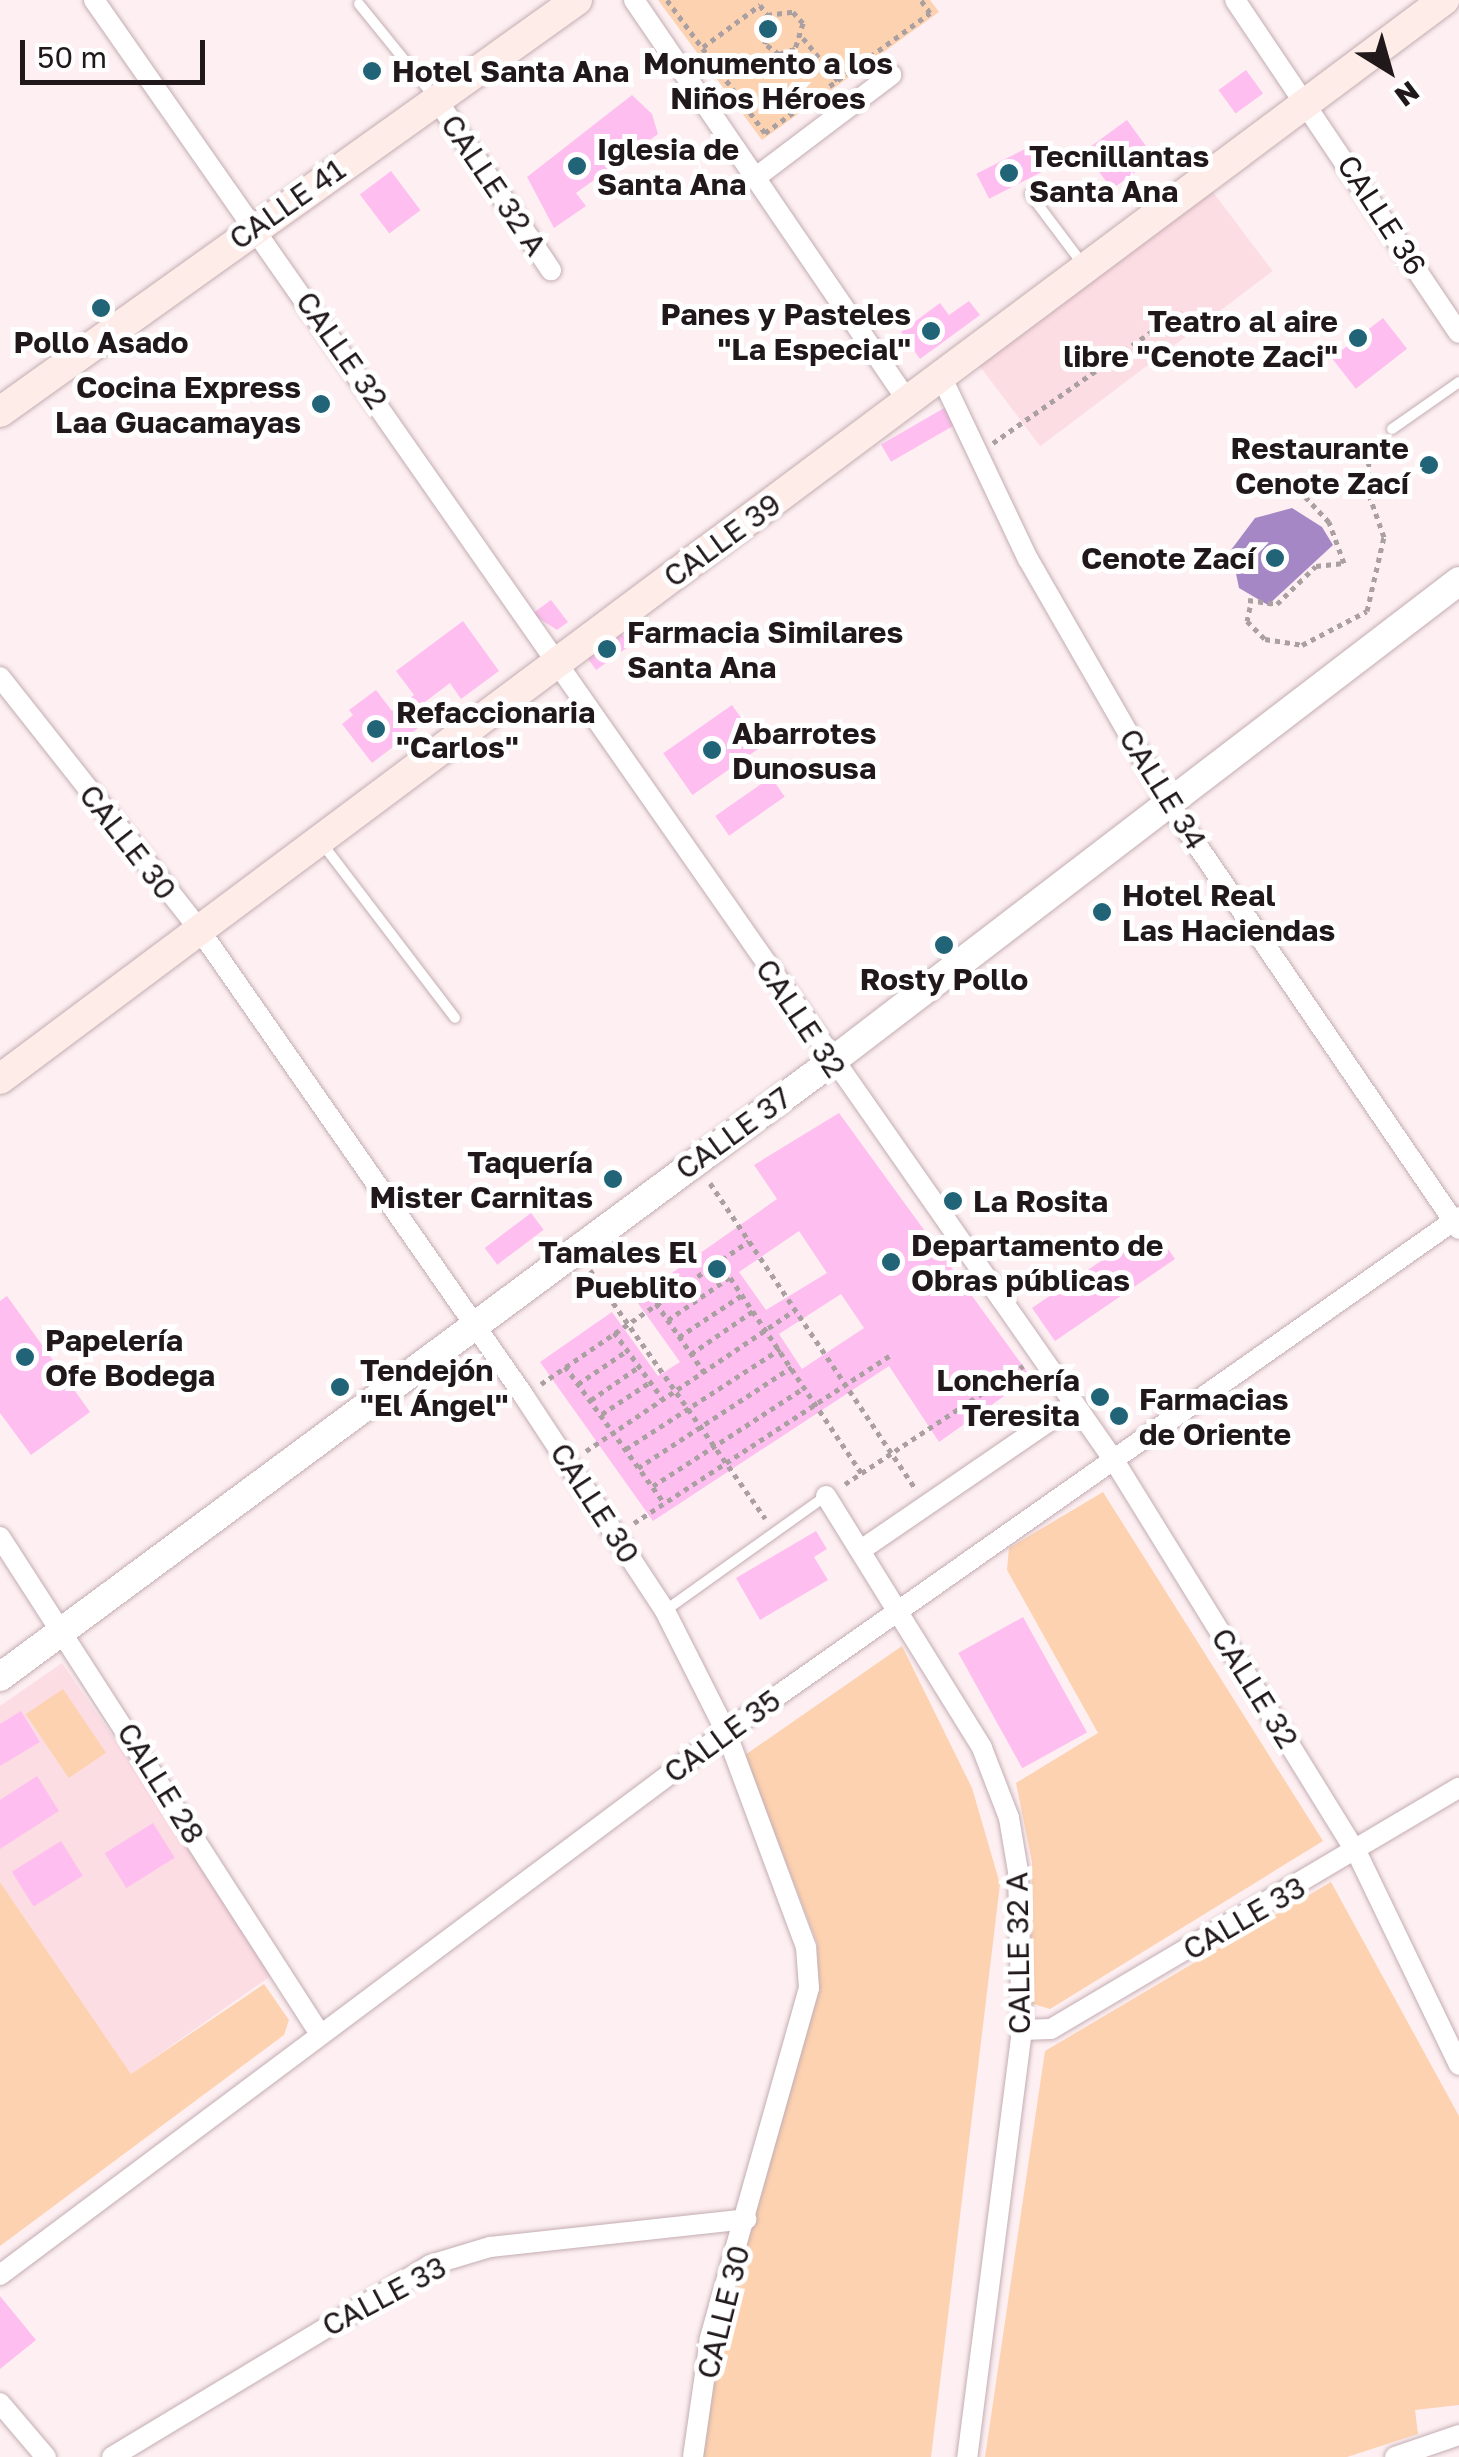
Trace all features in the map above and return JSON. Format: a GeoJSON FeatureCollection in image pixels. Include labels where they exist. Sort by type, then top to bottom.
{"type":"FeatureCollection","features":[{"type":"Feature","properties":{"kind":"main road","name":"CALLE 41"},"geometry":{"type":"LineString","coordinates":[[0,412],[256,224],[577,0]]}},
{"type":"Feature","properties":{"kind":"main road","name":"CALLE 39"},"geometry":{"type":"LineString","coordinates":[[0,1079],[1444,0]]}},
{"type":"Feature","properties":{"kind":"street","name":"CALLE 32"},"geometry":{"type":"LineString","coordinates":[[94,0],[256,224],[830,1062],[1115,1462],[1358,1854],[1459,2064]]}},
{"type":"Feature","properties":{"kind":"street"},"geometry":{"type":"LineString","coordinates":[[634,0],[759,175],[908,400]]}},
{"type":"Feature","properties":{"kind":"street","name":"CALLE 36"},"geometry":{"type":"LineString","coordinates":[[1235,0],[1308,102],[1459,333]]}},
{"type":"Feature","properties":{"kind":"street"},"geometry":{"type":"LineString","coordinates":[[759,175],[891,75]]}},
{"type":"Feature","properties":{"kind":"street","name":"CALLE 32 A"},"geometry":{"type":"LineString","coordinates":[[437,100],[551,270]]}},
{"type":"Feature","properties":{"kind":"street","name":"CALLE 34"},"geometry":{"type":"LineString","coordinates":[[941,376],[1028,559],[1166,801],[1457,1222]]}},
{"type":"Feature","properties":{"kind":"street","name":"CALLE 37"},"geometry":{"type":"LineString","coordinates":[[0,1676],[65,1632],[472,1322],[830,1062],[1166,801],[1459,581]]}},
{"type":"Feature","properties":{"kind":"street","name":"CALLE 30"},"geometry":{"type":"LineString","coordinates":[[0,677],[199,929],[524,1396],[665,1611],[726,1732],[806,1948],[809,1988],[710,2339],[693,2457]]}},
{"type":"Feature","properties":{"kind":"street","name":"CALLE 35"},"geometry":{"type":"LineString","coordinates":[[0,2275],[318,2031],[726,1732],[1457,1222]]}},
{"type":"Feature","properties":{"kind":"street"},"geometry":{"type":"LineString","coordinates":[[861,1550],[1074,1404]]}},
{"type":"Feature","properties":{"kind":"street","name":"CALLE 32 A"},"geometry":{"type":"LineString","coordinates":[[826,1496],[900,1608],[982,1748],[1008,1818],[1022,2030],[967,2457]]}},
{"type":"Feature","properties":{"kind":"street","name":"CALLE 28"},"geometry":{"type":"LineString","coordinates":[[0,1537],[65,1632],[318,2031]]}},
{"type":"Feature","properties":{"kind":"street","name":"CALLE 33"},"geometry":{"type":"LineString","coordinates":[[1022,2030],[1051,2028],[1358,1854],[1459,1788]]}},
{"type":"Feature","properties":{"kind":"street","name":"CALLE 33"},"geometry":{"type":"LineString","coordinates":[[112,2457],[430,2265],[490,2247],[746,2219]]}},
{"type":"Feature","properties":{"kind":"street"},"geometry":{"type":"LineString","coordinates":[[0,2403],[46,2457]]}},
{"type":"Feature","properties":{"kind":"street"},"geometry":{"type":"LineString","coordinates":[[1395,2457],[1459,2435]]}},
{"type":"Feature","properties":{"kind":"lane"},"geometry":{"type":"LineString","coordinates":[[358,4],[437,100]]}},
{"type":"Feature","properties":{"kind":"lane"},"geometry":{"type":"LineString","coordinates":[[1030,194],[1086,268]]}},
{"type":"Feature","properties":{"kind":"lane"},"geometry":{"type":"LineString","coordinates":[[1392,428],[1459,382]]}},
{"type":"Feature","properties":{"kind":"lane"},"geometry":{"type":"LineString","coordinates":[[320,841],[455,1018]]}},
{"type":"Feature","properties":{"kind":"lane"},"geometry":{"type":"LineString","coordinates":[[665,1611],[773,1530],[826,1496]]}},
{"type":"Feature","properties":{"kind":"path"},"geometry":{"type":"LineString","coordinates":[[668,0],[766,133],[930,13],[921,0]]}},
{"type":"Feature","properties":{"kind":"path"},"geometry":{"type":"LineString","coordinates":[[702,47],[758,2],[767,16],[764,44],[779,54],[803,38]]}},
{"type":"Feature","properties":{"kind":"path"},"geometry":{"type":"LineString","coordinates":[[767,16],[793,12],[803,38],[856,100]]}},
{"type":"Feature","properties":{"kind":"path"},"geometry":{"type":"LineString","coordinates":[[978,454],[1181,311]]}},
{"type":"Feature","properties":{"kind":"path"},"geometry":{"type":"LineString","coordinates":[[1298,489],[1329,522],[1344,563],[1316,566],[1276,604],[1249,604],[1246,621],[1266,639],[1302,645],[1367,610],[1384,536],[1366,486],[1370,455],[1392,428]]}},
{"type":"Feature","properties":{"kind":"path"},"geometry":{"type":"LineString","coordinates":[[694,1160],[925,1505]]}},
{"type":"Feature","properties":{"kind":"path"},"geometry":{"type":"LineString","coordinates":[[524,1396],[749,1241]]}},
{"type":"Feature","properties":{"kind":"path"},"geometry":{"type":"LineString","coordinates":[[574,1247],[704,1426],[773,1530]]}},
{"type":"Feature","properties":{"kind":"path"},"geometry":{"type":"LineString","coordinates":[[719,1261],[862,1474]]}},
{"type":"Feature","properties":{"kind":"path"},"geometry":{"type":"LineString","coordinates":[[668,1320],[730,1277]]}},
{"type":"Feature","properties":{"kind":"path"},"geometry":{"type":"LineString","coordinates":[[679,1337],[742,1295]]}},
{"type":"Feature","properties":{"kind":"path"},"geometry":{"type":"LineString","coordinates":[[656,1303],[704,1372]]}},
{"type":"Feature","properties":{"kind":"path"},"geometry":{"type":"LineString","coordinates":[[570,1463],[613,1430],[795,1310]]}},
{"type":"Feature","properties":{"kind":"path"},"geometry":{"type":"LineString","coordinates":[[691,1354],[754,1311]]}},
{"type":"Feature","properties":{"kind":"path"},"geometry":{"type":"LineString","coordinates":[[614,1332],[662,1399]]}},
{"type":"Feature","properties":{"kind":"path"},"geometry":{"type":"LineString","coordinates":[[626,1449],[780,1349]]}},
{"type":"Feature","properties":{"kind":"path"},"geometry":{"type":"LineString","coordinates":[[578,1384],[628,1350]]}},
{"type":"Feature","properties":{"kind":"path"},"geometry":{"type":"LineString","coordinates":[[614,1535],[891,1355]]}},
{"type":"Feature","properties":{"kind":"path"},"geometry":{"type":"LineString","coordinates":[[826,1496],[1038,1356]]}},
{"type":"Feature","properties":{"kind":"path"},"geometry":{"type":"LineString","coordinates":[[566,1366],[665,1504]]}},
{"type":"Feature","properties":{"kind":"path"},"geometry":{"type":"LineString","coordinates":[[591,1400],[640,1366]]}},
{"type":"Feature","properties":{"kind":"path"},"geometry":{"type":"LineString","coordinates":[[638,1468],[792,1367]]}},
{"type":"Feature","properties":{"kind":"path"},"geometry":{"type":"LineString","coordinates":[[602,1414],[650,1382]]}},
{"type":"Feature","properties":{"kind":"path"},"geometry":{"type":"LineString","coordinates":[[652,1486],[804,1388]]}},
{"type":"Feature","properties":{"kind":"shaded area"},"geometry":{"type":"Polygon","coordinates":[[[658,0],[930,0],[939,12],[762,140],[658,0]]]}},
{"type":"Feature","properties":{"kind":"shaded area"},"geometry":{"type":"Polygon","coordinates":[[[1210,188],[1273,271],[1040,446],[978,363],[1210,188]]]}},
{"type":"Feature","properties":{"kind":"shaded area","name":"Cenote Zací"},"geometry":{"type":"Polygon","coordinates":[[[1292,508],[1322,527],[1333,545],[1268,605],[1239,588],[1231,550],[1255,518],[1292,508]]]}},
{"type":"Feature","properties":{"kind":"shaded area"},"geometry":{"type":"Polygon","coordinates":[[[1103,1492],[1323,1841],[1050,2009],[1030,2003],[1032,1862],[1016,1783],[1098,1733],[1007,1570],[1009,1548],[1103,1492]]]}},
{"type":"Feature","properties":{"kind":"shaded area"},"geometry":{"type":"Polygon","coordinates":[[[902,1646],[972,1788],[1000,1884],[931,2457],[702,2457],[718,2321],[818,1995],[817,1943],[745,1755],[902,1646]]]}},
{"type":"Feature","properties":{"kind":"shaded area"},"geometry":{"type":"Polygon","coordinates":[[[62,1663],[275,1973],[131,2074],[0,1882],[0,1706],[62,1663]]]}},
{"type":"Feature","properties":{"kind":"shaded area"},"geometry":{"type":"Polygon","coordinates":[[[63,1689],[106,1753],[69,1778],[26,1714],[63,1689]]]}},
{"type":"Feature","properties":{"kind":"shaded area"},"geometry":{"type":"Polygon","coordinates":[[[0,1882],[131,2074],[264,1984],[289,2020],[284,2035],[0,2246],[0,1882]]]}},
{"type":"Feature","properties":{"kind":"shaded area"},"geometry":{"type":"Polygon","coordinates":[[[1331,1882],[1459,2116],[1459,2405],[1415,2410],[1418,2434],[1347,2457],[985,2457],[1045,2051],[1331,1882]]]}},
{"type":"Feature","properties":{"kind":"building"},"geometry":{"type":"Polygon","coordinates":[[[1246,70],[1263,93],[1236,113],[1218,90],[1246,70]]]}},
{"type":"Feature","properties":{"kind":"building","name":"Iglesia de Santa Ana"},"geometry":{"type":"Polygon","coordinates":[[[632,95],[652,114],[658,134],[576,193],[586,206],[554,228],[527,177],[632,95]]]}},
{"type":"Feature","properties":{"kind":"building"},"geometry":{"type":"Polygon","coordinates":[[[1127,120],[1155,158],[1112,189],[1084,151],[1127,120]]]}},
{"type":"Feature","properties":{"kind":"building","name":"Tecnillantas Santa Ana"},"geometry":{"type":"Polygon","coordinates":[[[1029,147],[1042,172],[989,199],[976,174],[1029,147]]]}},
{"type":"Feature","properties":{"kind":"building"},"geometry":{"type":"Polygon","coordinates":[[[391,171],[420,210],[389,234],[360,194],[391,171]]]}},
{"type":"Feature","properties":{"kind":"building","name":"Panes y Pasteles \"La Especial\""},"geometry":{"type":"Polygon","coordinates":[[[969,301],[980,315],[920,359],[901,332],[940,303],[949,315],[969,301]]]}},
{"type":"Feature","properties":{"kind":"building"},"geometry":{"type":"Polygon","coordinates":[[[1383,318],[1407,349],[1356,389],[1332,358],[1383,318]]]}},
{"type":"Feature","properties":{"kind":"building"},"geometry":{"type":"Polygon","coordinates":[[[946,407],[956,424],[891,462],[881,444],[946,407]]]}},
{"type":"Feature","properties":{"kind":"building"},"geometry":{"type":"Polygon","coordinates":[[[551,600],[568,622],[557,630],[532,614],[551,600]]]}},
{"type":"Feature","properties":{"kind":"building"},"geometry":{"type":"Polygon","coordinates":[[[463,621],[499,671],[461,699],[450,683],[421,705],[431,718],[372,763],[342,724],[353,715],[349,710],[376,690],[392,711],[414,695],[396,671],[463,621]]]}},
{"type":"Feature","properties":{"kind":"building","name":"Farmacia Similares Santa Ana"},"geometry":{"type":"Polygon","coordinates":[[[619,630],[630,645],[596,670],[585,655],[619,630]]]}},
{"type":"Feature","properties":{"kind":"building","name":"Abarrotes Dunosusa"},"geometry":{"type":"Polygon","coordinates":[[[732,705],[761,747],[692,795],[663,753],[732,705]]]}},
{"type":"Feature","properties":{"kind":"building"},"geometry":{"type":"Polygon","coordinates":[[[771,777],[785,797],[729,836],[715,816],[771,777]]]}},
{"type":"Feature","properties":{"kind":"building"},"geometry":{"type":"Polygon","coordinates":[[[839,1113],[1031,1377],[939,1442],[889,1366],[653,1521],[540,1362],[612,1312],[658,1376],[680,1362],[635,1299],[777,1199],[754,1165],[839,1113]],[[799,1231],[739,1272],[766,1310],[827,1273],[799,1231]],[[841,1294],[779,1334],[802,1369],[864,1328],[841,1294]]]}},
{"type":"Feature","properties":{"kind":"building"},"geometry":{"type":"Polygon","coordinates":[[[531,1213],[544,1230],[497,1265],[485,1248],[531,1213]]]}},
{"type":"Feature","properties":{"kind":"building"},"geometry":{"type":"Polygon","coordinates":[[[1139,1235],[1153,1255],[1166,1246],[1175,1259],[1055,1341],[1032,1308],[1139,1235]]]}},
{"type":"Feature","properties":{"kind":"building","name":"Papelería Ofe Bodega"},"geometry":{"type":"Polygon","coordinates":[[[7,1296],[90,1412],[31,1455],[0,1413],[0,1301],[7,1296]]]}},
{"type":"Feature","properties":{"kind":"building"},"geometry":{"type":"Polygon","coordinates":[[[816,1531],[827,1549],[814,1557],[828,1580],[760,1620],[736,1578],[816,1531]]]}},
{"type":"Feature","properties":{"kind":"building"},"geometry":{"type":"Polygon","coordinates":[[[1023,1617],[1087,1732],[1022,1768],[958,1653],[1023,1617]]]}},
{"type":"Feature","properties":{"kind":"building"},"geometry":{"type":"Polygon","coordinates":[[[21,1711],[40,1742],[0,1766],[0,1724],[21,1711]]]}},
{"type":"Feature","properties":{"kind":"building"},"geometry":{"type":"Polygon","coordinates":[[[37,1776],[59,1811],[0,1849],[0,1800],[37,1776]]]}},
{"type":"Feature","properties":{"kind":"building"},"geometry":{"type":"Polygon","coordinates":[[[153,1823],[175,1858],[126,1888],[105,1853],[153,1823]]]}},
{"type":"Feature","properties":{"kind":"building"},"geometry":{"type":"Polygon","coordinates":[[[61,1841],[83,1876],[34,1907],[12,1872],[61,1841]]]}},
{"type":"Feature","properties":{"kind":"building"},"geometry":{"type":"Polygon","coordinates":[[[0,2296],[36,2340],[0,2369],[0,2296]]]}},
{"type":"Feature","properties":{"kind":"place","name":"Monumento a los Niños Héroes"},"geometry":{"type":"Point","coordinates":[768,29]}},
{"type":"Feature","properties":{"kind":"place","name":"Hotel Santa Ana"},"geometry":{"type":"Point","coordinates":[372,71]}},
{"type":"Feature","properties":{"kind":"place","name":"Iglesia de Santa Ana"},"geometry":{"type":"Point","coordinates":[577,166]}},
{"type":"Feature","properties":{"kind":"place","name":"Tecnillantas Santa Ana"},"geometry":{"type":"Point","coordinates":[1009,173]}},
{"type":"Feature","properties":{"kind":"place","name":"Pollo Asado"},"geometry":{"type":"Point","coordinates":[101,308]}},
{"type":"Feature","properties":{"kind":"place","name":"Panes y Pasteles \"La Especial\""},"geometry":{"type":"Point","coordinates":[931,331]}},
{"type":"Feature","properties":{"kind":"place","name":"Teatro al aire libre \"Cenote Zaci\""},"geometry":{"type":"Point","coordinates":[1358,338]}},
{"type":"Feature","properties":{"kind":"place","name":"Cocina Express Laa Guacamayas"},"geometry":{"type":"Point","coordinates":[321,404]}},
{"type":"Feature","properties":{"kind":"place","name":"Restaurante Cenote Zací"},"geometry":{"type":"Point","coordinates":[1429,465]}},
{"type":"Feature","properties":{"kind":"place","name":"Cenote Zací"},"geometry":{"type":"Point","coordinates":[1275,558]}},
{"type":"Feature","properties":{"kind":"place","name":"Farmacia Similares Santa Ana"},"geometry":{"type":"Point","coordinates":[607,649]}},
{"type":"Feature","properties":{"kind":"place","name":"Refaccionaria \"Carlos\""},"geometry":{"type":"Point","coordinates":[376,729]}},
{"type":"Feature","properties":{"kind":"place","name":"Abarrotes Dunosusa"},"geometry":{"type":"Point","coordinates":[712,750]}},
{"type":"Feature","properties":{"kind":"place","name":"Hotel Real Las Haciendas"},"geometry":{"type":"Point","coordinates":[1102,912]}},
{"type":"Feature","properties":{"kind":"place","name":"Rosty Pollo"},"geometry":{"type":"Point","coordinates":[944,945]}},
{"type":"Feature","properties":{"kind":"place","name":"Taquería Mister Carnitas"},"geometry":{"type":"Point","coordinates":[613,1179]}},
{"type":"Feature","properties":{"kind":"place","name":"La Rosita"},"geometry":{"type":"Point","coordinates":[953,1201]}},
{"type":"Feature","properties":{"kind":"place","name":"Departamento de Obras públicas"},"geometry":{"type":"Point","coordinates":[891,1262]}},
{"type":"Feature","properties":{"kind":"place","name":"Tamales El Pueblito"},"geometry":{"type":"Point","coordinates":[717,1269]}},
{"type":"Feature","properties":{"kind":"place","name":"Papelería Ofe Bodega"},"geometry":{"type":"Point","coordinates":[25,1357]}},
{"type":"Feature","properties":{"kind":"place","name":"Tendejón \"El Ángel\""},"geometry":{"type":"Point","coordinates":[340,1387]}},
{"type":"Feature","properties":{"kind":"place","name":"Lonchería Teresita"},"geometry":{"type":"Point","coordinates":[1100,1397]}},
{"type":"Feature","properties":{"kind":"place","name":"Farmacias de Oriente"},"geometry":{"type":"Point","coordinates":[1119,1416]}}]}
